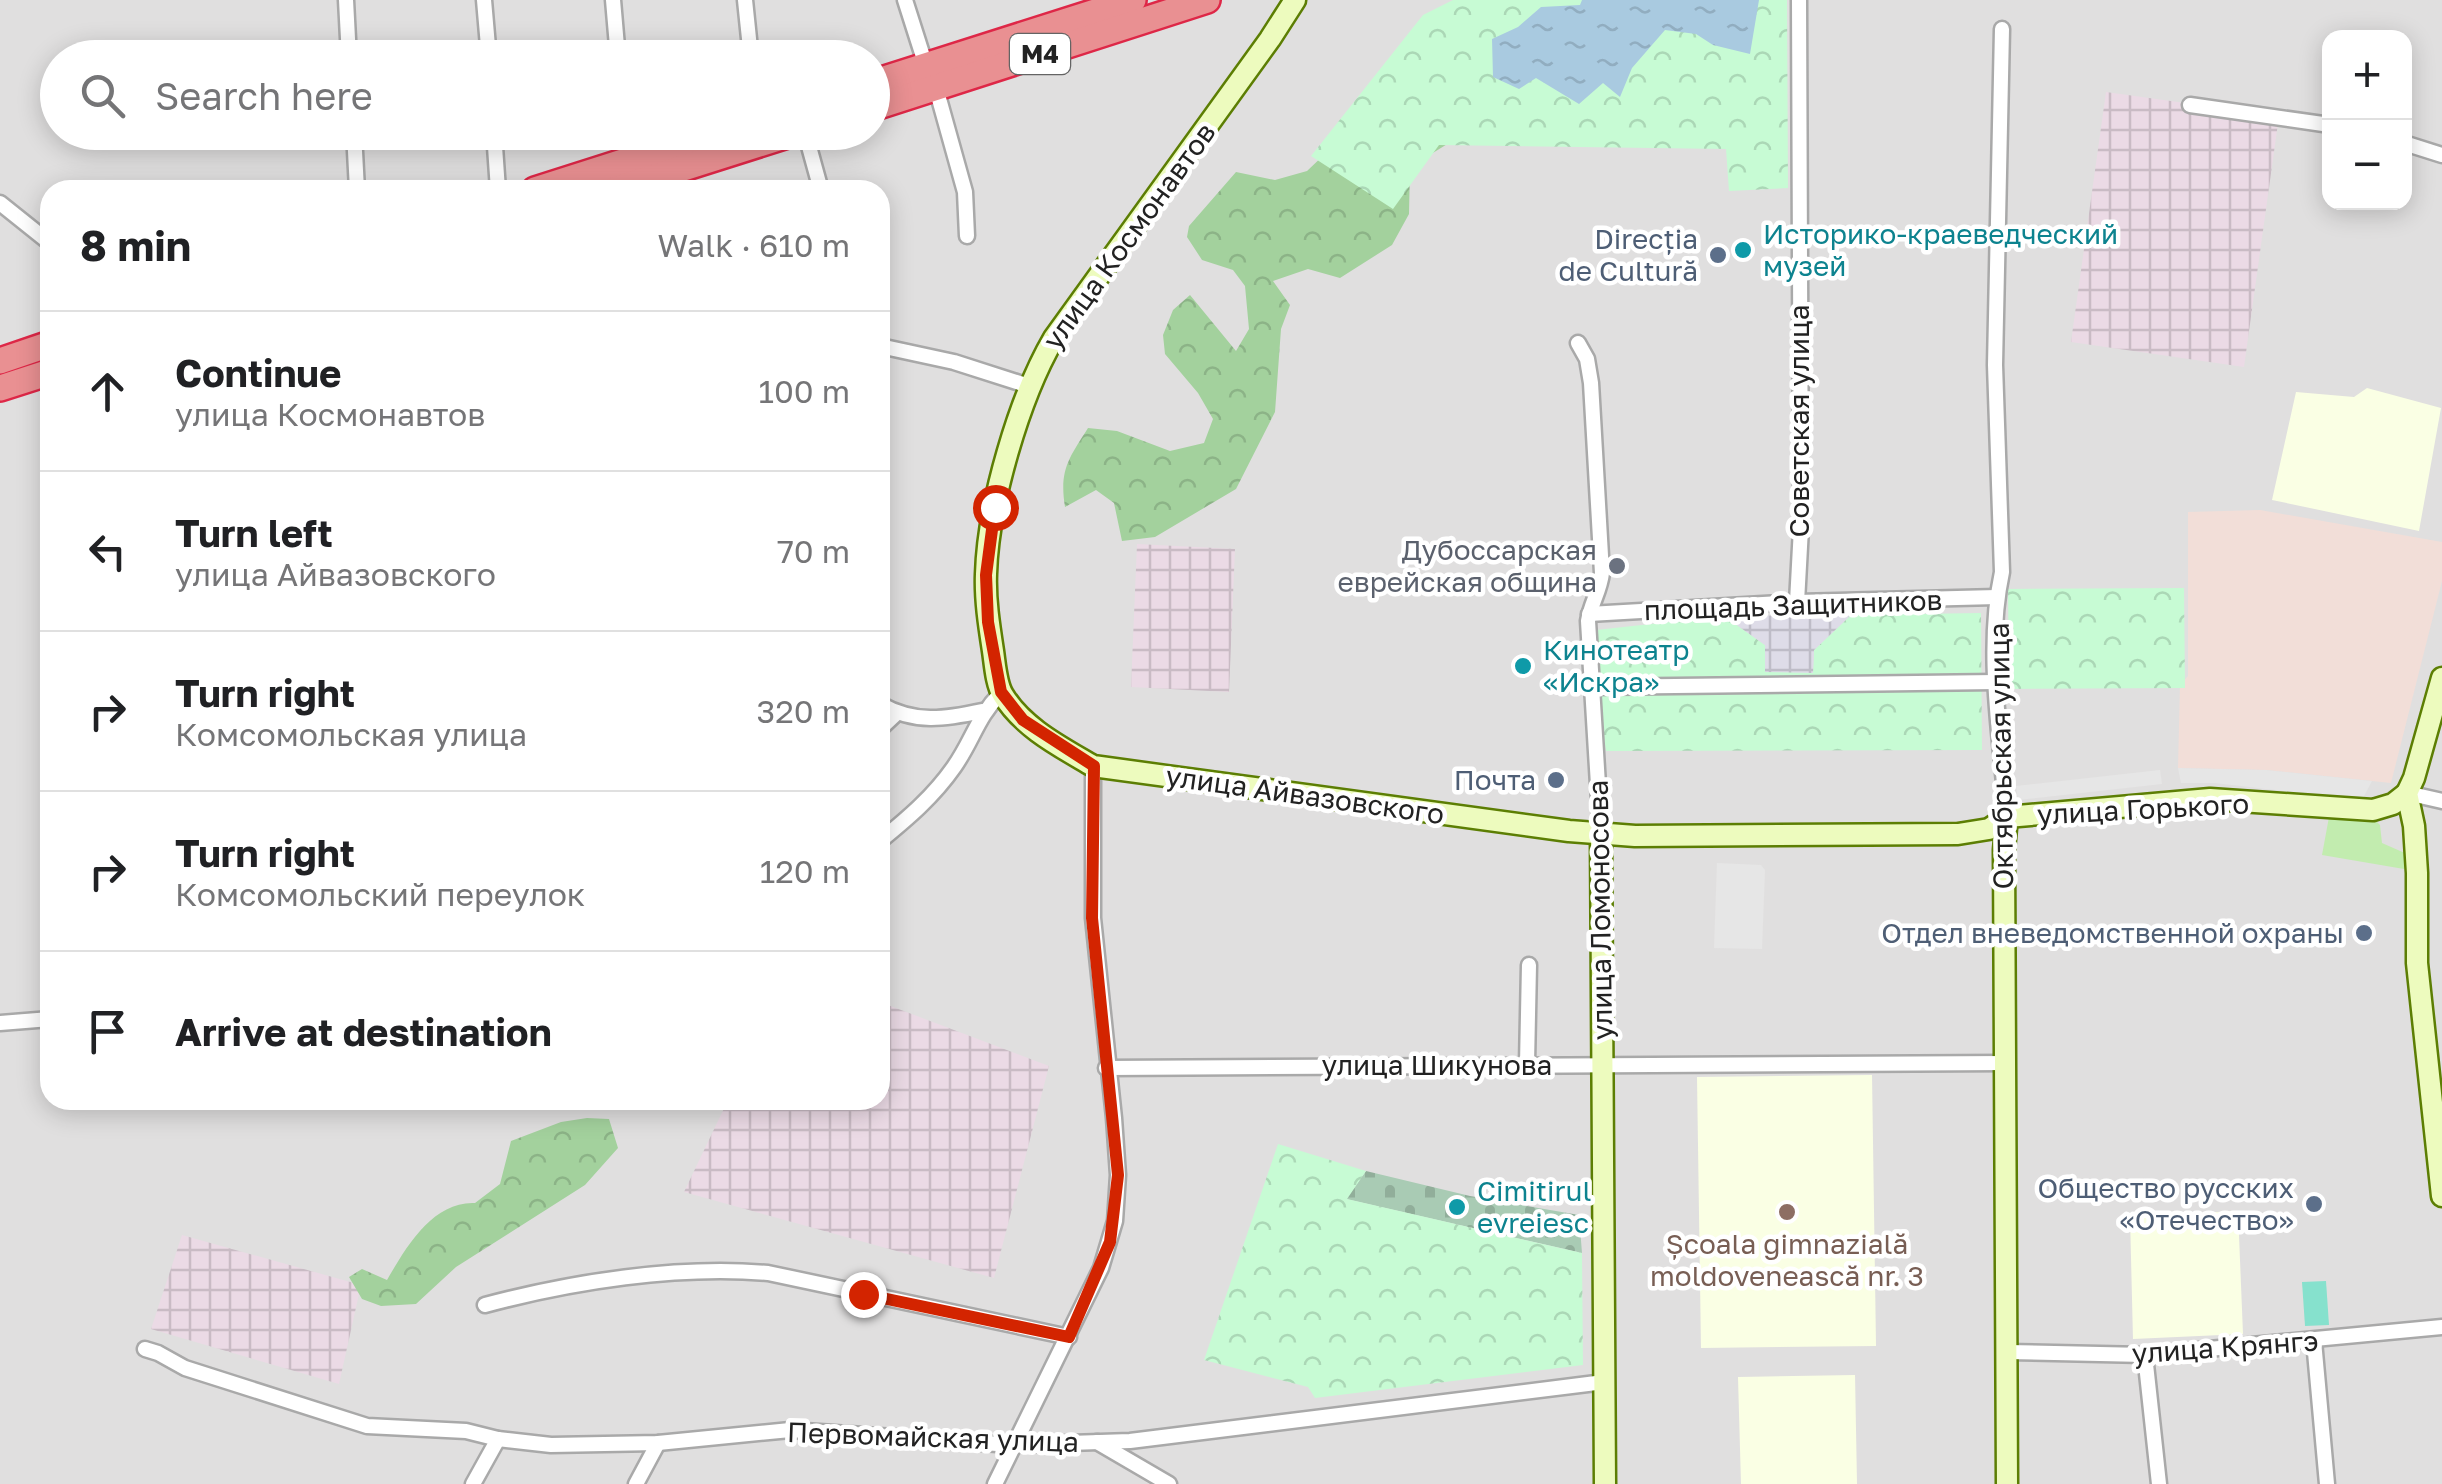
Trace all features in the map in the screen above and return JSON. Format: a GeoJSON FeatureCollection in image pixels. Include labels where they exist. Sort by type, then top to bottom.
{"type":"FeatureCollection","features":[{"type":"Feature","properties":{"kind":"highway","name":"M4"},"geometry":{"type":"LineString","coordinates":[[890,99],[931,77],[1133,0]]}},
{"type":"Feature","properties":{"kind":"highway","name":"M4"},"geometry":{"type":"LineString","coordinates":[[890,81],[931,77],[1207,0]]}},
{"type":"Feature","properties":{"kind":"highway"},"geometry":{"type":"LineString","coordinates":[[569,180],[664,150]]}},
{"type":"Feature","properties":{"kind":"highway"},"geometry":{"type":"LineString","coordinates":[[674,180],[751,150]]}},
{"type":"Feature","properties":{"kind":"highway"},"geometry":{"type":"LineString","coordinates":[[0,361],[40,347]]}},
{"type":"Feature","properties":{"kind":"highway"},"geometry":{"type":"LineString","coordinates":[[0,388],[40,375]]}},
{"type":"Feature","properties":{"kind":"street"},"geometry":{"type":"LineString","coordinates":[[346,0],[349,40]]}},
{"type":"Feature","properties":{"kind":"street"},"geometry":{"type":"LineString","coordinates":[[484,0],[487,40]]}},
{"type":"Feature","properties":{"kind":"street"},"geometry":{"type":"LineString","coordinates":[[612,0],[616,40]]}},
{"type":"Feature","properties":{"kind":"street"},"geometry":{"type":"LineString","coordinates":[[745,0],[749,40]]}},
{"type":"Feature","properties":{"kind":"street"},"geometry":{"type":"LineString","coordinates":[[906,0],[964,192],[967,236]]}},
{"type":"Feature","properties":{"kind":"street","name":"улица Космонавтов"},"geometry":{"type":"LineString","coordinates":[[1023,720],[1001,692],[988,622],[986,575],[989,540],[1029,386],[1054,338],[1295,0]]}},
{"type":"Feature","properties":{"kind":"street","name":"Советская улица"},"geometry":{"type":"LineString","coordinates":[[1797,602],[1801,528],[1799,0]]}},
{"type":"Feature","properties":{"kind":"street","name":"Октябрьская улица"},"geometry":{"type":"LineString","coordinates":[[2002,29],[1995,364],[2002,572],[1997,597],[1996,682],[2007,817],[2007,1484]]}},
{"type":"Feature","properties":{"kind":"street"},"geometry":{"type":"LineString","coordinates":[[2190,104],[2322,123]]}},
{"type":"Feature","properties":{"kind":"street"},"geometry":{"type":"LineString","coordinates":[[2412,145],[2442,154]]}},
{"type":"Feature","properties":{"kind":"street"},"geometry":{"type":"LineString","coordinates":[[355,150],[356,180]]}},
{"type":"Feature","properties":{"kind":"street"},"geometry":{"type":"LineString","coordinates":[[495,150],[497,180]]}},
{"type":"Feature","properties":{"kind":"street"},"geometry":{"type":"LineString","coordinates":[[627,150],[628,162]]}},
{"type":"Feature","properties":{"kind":"street"},"geometry":{"type":"LineString","coordinates":[[810,150],[817,180]]}},
{"type":"Feature","properties":{"kind":"street"},"geometry":{"type":"LineString","coordinates":[[0,203],[40,235]]}},
{"type":"Feature","properties":{"kind":"street","name":"улица Ломоносова"},"geometry":{"type":"LineString","coordinates":[[1578,344],[1588,359],[1591,382],[1602,573],[1601,587],[1589,614],[1601,834],[1605,1484]]}},
{"type":"Feature","properties":{"kind":"street"},"geometry":{"type":"LineString","coordinates":[[890,348],[954,362],[1029,386]]}},
{"type":"Feature","properties":{"kind":"street","name":"площадь Защитников"},"geometry":{"type":"LineString","coordinates":[[1589,614],[1797,602],[1997,597]]}},
{"type":"Feature","properties":{"kind":"street"},"geometry":{"type":"LineString","coordinates":[[2442,678],[2407,793],[2417,873],[2420,1012],[2442,1196]]}},
{"type":"Feature","properties":{"kind":"street"},"geometry":{"type":"LineString","coordinates":[[1592,686],[1996,682]]}},
{"type":"Feature","properties":{"kind":"street"},"geometry":{"type":"LineString","coordinates":[[890,832],[940,787],[967,747],[982,711],[1001,692]]}},
{"type":"Feature","properties":{"kind":"street"},"geometry":{"type":"LineString","coordinates":[[890,709],[940,720],[982,711]]}},
{"type":"Feature","properties":{"kind":"street"},"geometry":{"type":"LineString","coordinates":[[890,720],[897,713]]}},
{"type":"Feature","properties":{"kind":"street","name":"улица Айвазовского"},"geometry":{"type":"LineString","coordinates":[[1023,720],[1094,766],[1601,834]]}},
{"type":"Feature","properties":{"kind":"street"},"geometry":{"type":"LineString","coordinates":[[995,1484],[1101,1268],[1115,1221],[1118,1175],[1092,918],[1094,766]]}},
{"type":"Feature","properties":{"kind":"street"},"geometry":{"type":"LineString","coordinates":[[2407,793],[2442,801]]}},
{"type":"Feature","properties":{"kind":"street","name":"улица Горького"},"geometry":{"type":"LineString","coordinates":[[1601,834],[1958,834],[1989,828],[2007,817],[2210,799],[2373,810],[2393,804],[2407,793]]}},
{"type":"Feature","properties":{"kind":"street"},"geometry":{"type":"LineString","coordinates":[[1527,1064],[1529,964]]}},
{"type":"Feature","properties":{"kind":"street"},"geometry":{"type":"LineString","coordinates":[[0,1022],[40,1020]]}},
{"type":"Feature","properties":{"kind":"street","name":"улица Шикунова"},"geometry":{"type":"LineString","coordinates":[[1106,1068],[2007,1063]]}},
{"type":"Feature","properties":{"kind":"street"},"geometry":{"type":"LineString","coordinates":[[485,1306],[565,1287],[690,1272],[743,1271],[768,1273],[1069,1337]]}},
{"type":"Feature","properties":{"kind":"street","name":"улица Крянгэ"},"geometry":{"type":"LineString","coordinates":[[2008,1352],[2145,1355],[2442,1327]]}},
{"type":"Feature","properties":{"kind":"street"},"geometry":{"type":"LineString","coordinates":[[2314,1341],[2328,1484]]}},
{"type":"Feature","properties":{"kind":"street","name":"Первомайская улица"},"geometry":{"type":"LineString","coordinates":[[145,1350],[185,1368],[367,1426],[466,1431],[551,1445],[658,1443],[790,1430],[1012,1444],[1130,1441],[1604,1382]]}},
{"type":"Feature","properties":{"kind":"street"},"geometry":{"type":"LineString","coordinates":[[2145,1355],[2159,1484]]}},
{"type":"Feature","properties":{"kind":"street"},"geometry":{"type":"LineString","coordinates":[[474,1484],[498,1439]]}},
{"type":"Feature","properties":{"kind":"street"},"geometry":{"type":"LineString","coordinates":[[1097,1442],[1170,1484]]}},
{"type":"Feature","properties":{"kind":"street"},"geometry":{"type":"LineString","coordinates":[[636,1484],[658,1443]]}},
{"type":"Feature","properties":{"kind":"shaded area"},"geometry":{"type":"Polygon","coordinates":[[[0,0],[2442,0],[2442,1484],[0,1484],[0,0]]]}},
{"type":"Feature","properties":{"kind":"shaded area"},"geometry":{"type":"Polygon","coordinates":[[[2106,92],[2279,116],[2244,367],[2071,342],[2106,92]]]}},
{"type":"Feature","properties":{"kind":"shaded area"},"geometry":{"type":"Polygon","coordinates":[[[2367,388],[2441,408],[2419,531],[2272,500],[2296,392],[2354,397],[2367,388]]]}},
{"type":"Feature","properties":{"kind":"shaded area"},"geometry":{"type":"Polygon","coordinates":[[[2260,510],[2442,542],[2442,581],[2391,783],[2266,770],[2178,768],[2180,685],[2188,676],[2188,512],[2260,510]]]}},
{"type":"Feature","properties":{"kind":"shaded area"},"geometry":{"type":"Polygon","coordinates":[[[1137,544],[1235,549],[1229,692],[1131,687],[1137,544]]]}},
{"type":"Feature","properties":{"kind":"shaded area"},"geometry":{"type":"Polygon","coordinates":[[[1851,615],[1814,650],[1813,673],[1765,672],[1765,645],[1724,616],[1851,615]]]}},
{"type":"Feature","properties":{"kind":"shaded area"},"geometry":{"type":"Polygon","coordinates":[[[2178,768],[2266,770],[2372,781],[2362,800],[2215,783],[2181,783],[2178,768]]]}},
{"type":"Feature","properties":{"kind":"shaded area"},"geometry":{"type":"Polygon","coordinates":[[[2160,770],[2162,784],[2018,800],[2016,786],[2160,770]]]}},
{"type":"Feature","properties":{"kind":"shaded area"},"geometry":{"type":"Polygon","coordinates":[[[1717,863],[1761,865],[1765,870],[1762,949],[1714,948],[1717,863]]]}},
{"type":"Feature","properties":{"kind":"shaded area"},"geometry":{"type":"Polygon","coordinates":[[[890,1006],[1049,1066],[994,1278],[684,1192],[723,1110],[890,1110],[890,1006]]]}},
{"type":"Feature","properties":{"kind":"shaded area","name":"Școala gimnazială moldovenească nr. 3"},"geometry":{"type":"Polygon","coordinates":[[[1872,1075],[1876,1346],[1701,1348],[1697,1077],[1872,1075]]]}},
{"type":"Feature","properties":{"kind":"shaded area"},"geometry":{"type":"Polygon","coordinates":[[[2238,1211],[2243,1334],[2133,1339],[2130,1216],[2238,1211]]]}},
{"type":"Feature","properties":{"kind":"shaded area"},"geometry":{"type":"Polygon","coordinates":[[[182,1235],[361,1285],[339,1384],[151,1329],[182,1235]]]}},
{"type":"Feature","properties":{"kind":"shaded area"},"geometry":{"type":"Polygon","coordinates":[[[2326,1281],[2329,1325],[2305,1326],[2302,1282],[2326,1281]]]}},
{"type":"Feature","properties":{"kind":"shaded area"},"geometry":{"type":"Polygon","coordinates":[[[1855,1375],[1857,1484],[1741,1484],[1738,1377],[1855,1375]]]}},
{"type":"Feature","properties":{"kind":"green space"},"geometry":{"type":"Polygon","coordinates":[[[1453,0],[1787,0],[1788,188],[1729,191],[1726,149],[1439,145],[1393,209],[1311,156],[1423,15],[1453,0]]]}},
{"type":"Feature","properties":{"kind":"green space"},"geometry":{"type":"Polygon","coordinates":[[[1368,113],[1449,143],[1410,167],[1409,214],[1392,245],[1340,278],[1308,269],[1273,281],[1290,305],[1281,329],[1275,412],[1236,489],[1155,537],[1122,541],[1114,503],[1096,490],[1065,507],[1063,483],[1067,465],[1088,428],[1117,431],[1170,451],[1204,443],[1213,419],[1198,393],[1165,354],[1163,335],[1173,310],[1190,295],[1236,351],[1249,329],[1245,286],[1233,270],[1202,260],[1187,237],[1189,226],[1236,172],[1275,180],[1307,171],[1368,113]]]}},
{"type":"Feature","properties":{"kind":"green space"},"geometry":{"type":"Polygon","coordinates":[[[2184,588],[2185,688],[2009,689],[2008,589],[2184,588]]]}},
{"type":"Feature","properties":{"kind":"green space"},"geometry":{"type":"Polygon","coordinates":[[[1981,613],[1982,750],[1606,751],[1597,693],[1596,630],[1724,616],[1813,672],[1814,650],[1851,615],[1981,613]]]}},
{"type":"Feature","properties":{"kind":"green space"},"geometry":{"type":"Polygon","coordinates":[[[2334,813],[2372,817],[2380,825],[2382,843],[2407,854],[2404,869],[2322,855],[2329,817],[2334,813]]]}},
{"type":"Feature","properties":{"kind":"green space"},"geometry":{"type":"Polygon","coordinates":[[[609,1119],[618,1148],[585,1185],[456,1267],[416,1304],[381,1306],[362,1299],[349,1277],[362,1269],[387,1280],[422,1228],[446,1210],[475,1203],[500,1184],[511,1141],[561,1122],[609,1119]]]}},
{"type":"Feature","properties":{"kind":"green space"},"geometry":{"type":"Polygon","coordinates":[[[1278,1144],[1366,1171],[1347,1199],[1582,1253],[1583,1365],[1315,1398],[1308,1387],[1204,1360],[1278,1144]]]}},
{"type":"Feature","properties":{"kind":"green space","name":"Cimitirul evreiesc"},"geometry":{"type":"Polygon","coordinates":[[[1366,1171],[1470,1196],[1579,1215],[1582,1253],[1346,1199],[1366,1171]]]}},
{"type":"Feature","properties":{"kind":"water"},"geometry":{"type":"Polygon","coordinates":[[[1582,0],[1759,0],[1750,54],[1713,45],[1696,34],[1665,30],[1632,68],[1620,97],[1603,83],[1579,104],[1536,78],[1519,89],[1493,77],[1492,39],[1518,27],[1541,7],[1580,5],[1582,0]]]}},
{"type":"Feature","properties":{"kind":"place","name":"Историко-краеведческий музей"},"geometry":{"type":"Point","coordinates":[1743,250]}},
{"type":"Feature","properties":{"kind":"place","name":"Direcția de Cultură"},"geometry":{"type":"Point","coordinates":[1718,255]}},
{"type":"Feature","properties":{"kind":"place","name":"Дубоссарская еврейская община"},"geometry":{"type":"Point","coordinates":[1617,566]}},
{"type":"Feature","properties":{"kind":"place","name":"Кинотеатр «Искра»"},"geometry":{"type":"Point","coordinates":[1523,666]}},
{"type":"Feature","properties":{"kind":"place","name":"Почта"},"geometry":{"type":"Point","coordinates":[1556,780]}},
{"type":"Feature","properties":{"kind":"place","name":"Отдел вневедомственной охраны"},"geometry":{"type":"Point","coordinates":[2364,933]}},
{"type":"Feature","properties":{"kind":"place","name":"Общество русских «Отечество»"},"geometry":{"type":"Point","coordinates":[2314,1204]}},
{"type":"Feature","properties":{"kind":"place","name":"Cimitirul evreiesc"},"geometry":{"type":"Point","coordinates":[1457,1207]}},
{"type":"Feature","properties":{"kind":"place","name":"Școala gimnazială moldovenească nr. 3"},"geometry":{"type":"Point","coordinates":[1787,1212]}},
{"type":"Feature","properties":{"kind":"route"},"geometry":{"type":"LineString","coordinates":[[863,1294],[1069,1337],[1101,1268],[1115,1221],[1118,1175],[1114,1118],[1092,918],[1094,766],[1023,720],[1001,692],[988,622],[986,575],[995,507]]}}]}
